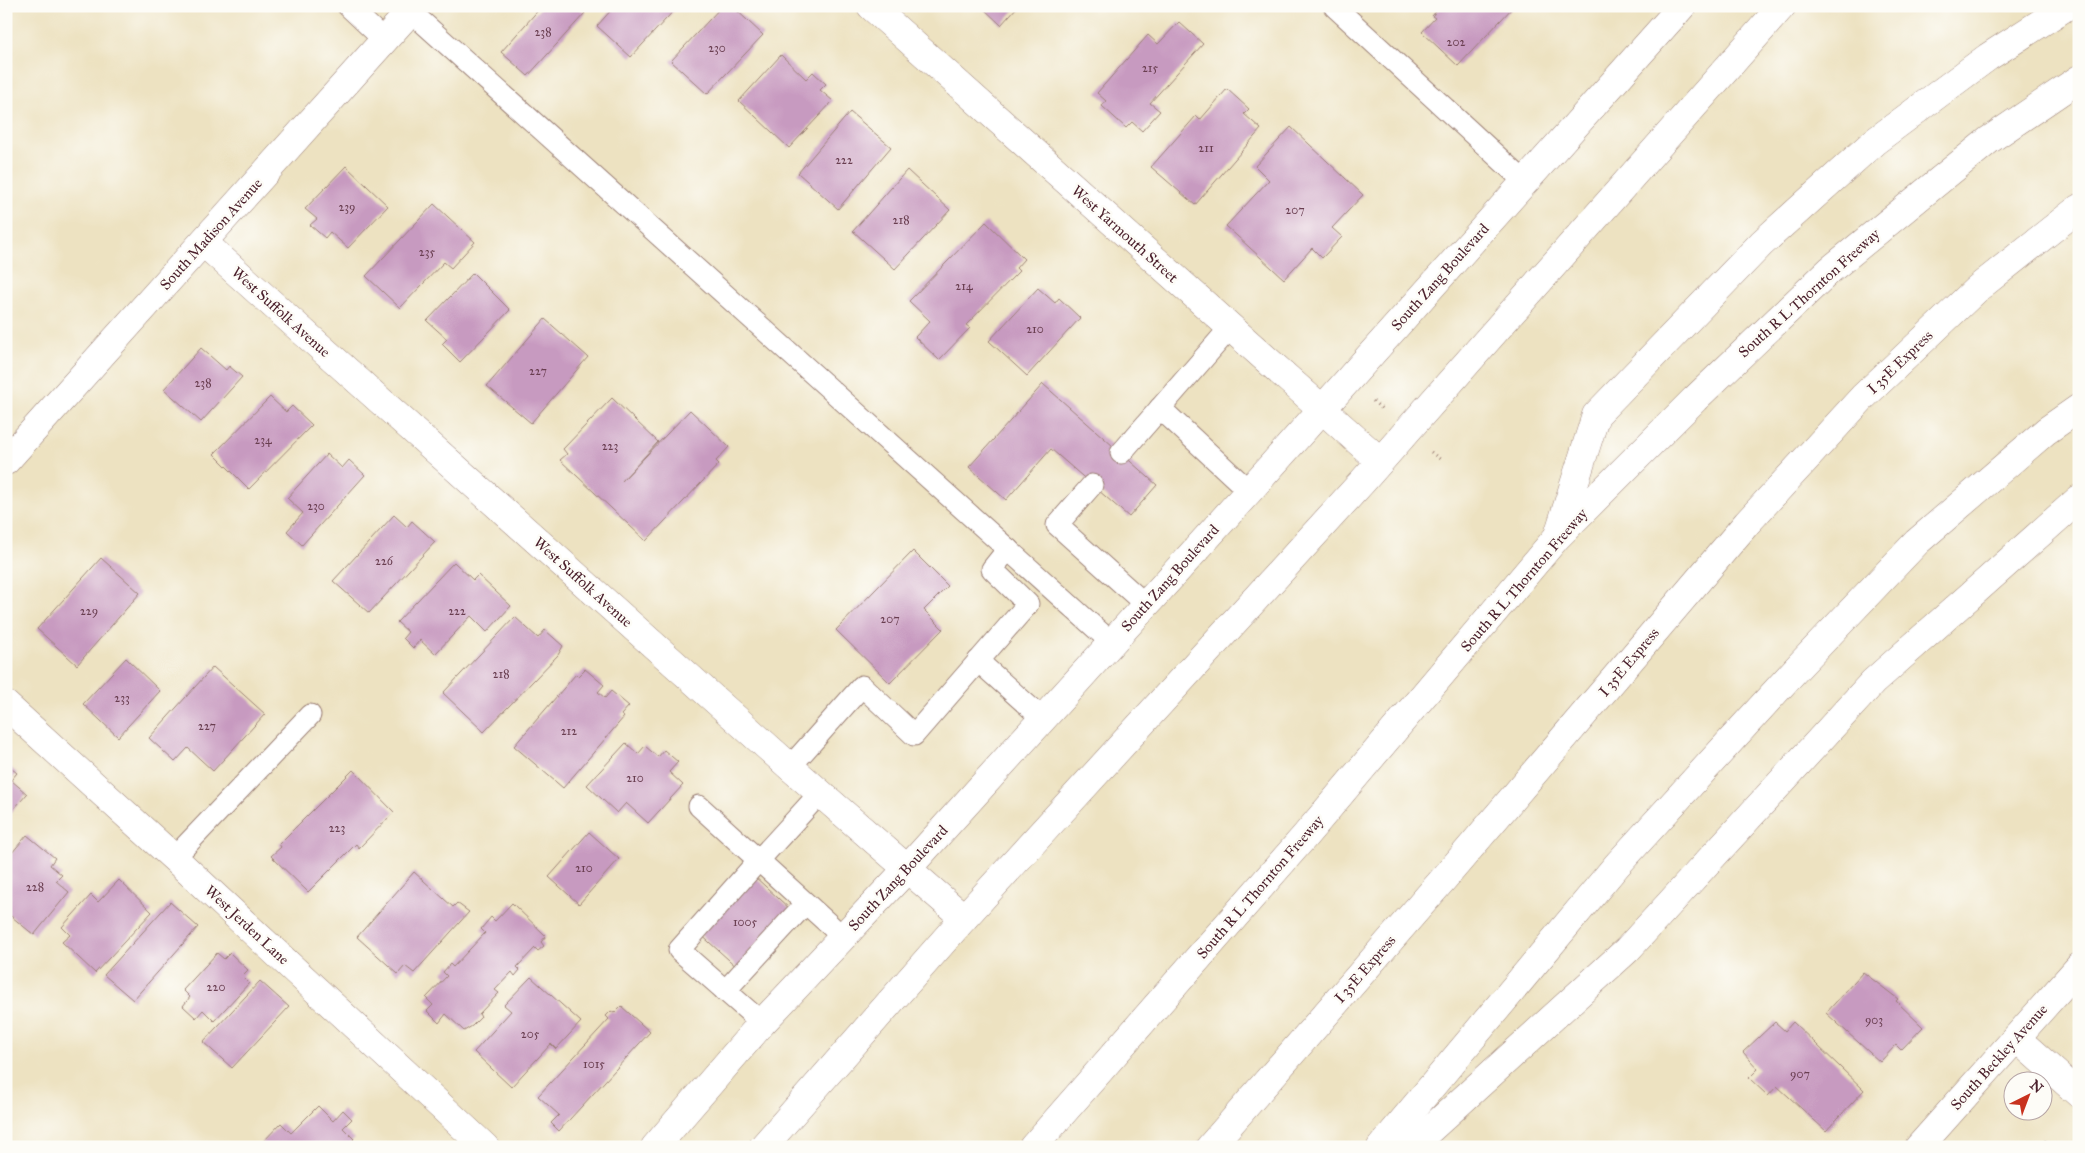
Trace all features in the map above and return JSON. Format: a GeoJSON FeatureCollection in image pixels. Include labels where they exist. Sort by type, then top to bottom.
{"type":"FeatureCollection","features":[{"type":"Feature","properties":{"kind":"main road","name":"West Yarmouth Street"},"geometry":{"type":"LineString","coordinates":[[871,6],[1380,460]]}},
{"type":"Feature","properties":{"kind":"main road","name":"South Zang Boulevard"},"geometry":{"type":"LineString","coordinates":[[655,1147],[762,1023],[908,868],[1112,643],[1682,6]]}},
{"type":"Feature","properties":{"kind":"main road"},"geometry":{"type":"LineString","coordinates":[[763,1147],[964,918],[1380,460],[1782,6]]}},
{"type":"Feature","properties":{"kind":"main road"},"geometry":{"type":"LineString","coordinates":[[1557,537],[1596,415],[1644,364],[1762,243],[1874,142],[1988,57],[2067,6]]}},
{"type":"Feature","properties":{"kind":"main road","name":"South Madison Avenue"},"geometry":{"type":"LineString","coordinates":[[6,461],[413,9]]}},
{"type":"Feature","properties":{"kind":"main road","name":"South R L Thornton Freeway"},"geometry":{"type":"LineString","coordinates":[[1033,1147],[1305,836],[1557,537],[1695,399],[1830,270],[1989,140],[2079,79]]}},
{"type":"Feature","properties":{"kind":"main road","name":"I 35E Express"},"geometry":{"type":"LineString","coordinates":[[1210,1147],[1453,868],[1747,523],[1863,397],[1978,288],[2079,208]]}},
{"type":"Feature","properties":{"kind":"main road","name":"West Suffolk Avenue"},"geometry":{"type":"LineString","coordinates":[[204,243],[790,767],[964,918]]}},
{"type":"Feature","properties":{"kind":"main road"},"geometry":{"type":"LineString","coordinates":[[1381,1147],[1617,865],[1798,666],[1917,542],[2046,431],[2079,408]]}},
{"type":"Feature","properties":{"kind":"main road"},"geometry":{"type":"LineString","coordinates":[[1411,1147],[1627,950],[1873,682],[2079,499]]}},
{"type":"Feature","properties":{"kind":"main road","name":"West Jerden Lane"},"geometry":{"type":"LineString","coordinates":[[6,705],[485,1147]]}},
{"type":"Feature","properties":{"kind":"main road","name":"South Beckley Avenue"},"geometry":{"type":"LineString","coordinates":[[1919,1147],[2079,967]]}},
{"type":"Feature","properties":{"kind":"main road"},"geometry":{"type":"LineString","coordinates":[[2016,1038],[2079,1094]]}},
{"type":"Feature","properties":{"kind":"lane"},"geometry":{"type":"LineString","coordinates":[[348,6],[384,40]]}},
{"type":"Feature","properties":{"kind":"lane"},"geometry":{"type":"LineString","coordinates":[[1334,6],[1525,182]]}},
{"type":"Feature","properties":{"kind":"lane"},"geometry":{"type":"LineString","coordinates":[[413,9],[1112,643]]}},
{"type":"Feature","properties":{"kind":"lane"},"geometry":{"type":"LineString","coordinates":[[1121,453],[1230,328]]}},
{"type":"Feature","properties":{"kind":"lane"},"geometry":{"type":"LineString","coordinates":[[1160,408],[1249,491]]}},
{"type":"Feature","properties":{"kind":"lane"},"geometry":{"type":"LineString","coordinates":[[1092,485],[1057,525],[1146,605]]}},
{"type":"Feature","properties":{"kind":"lane"},"geometry":{"type":"LineString","coordinates":[[790,767],[862,686],[914,735],[1028,604],[992,569],[1008,549]]}},
{"type":"Feature","properties":{"kind":"lane"},"geometry":{"type":"LineString","coordinates":[[978,661],[1043,719]]}},
{"type":"Feature","properties":{"kind":"lane"},"geometry":{"type":"LineString","coordinates":[[174,858],[310,715]]}},
{"type":"Feature","properties":{"kind":"lane"},"geometry":{"type":"LineString","coordinates":[[762,1023],[679,950],[820,793]]}},
{"type":"Feature","properties":{"kind":"lane"},"geometry":{"type":"LineString","coordinates":[[699,806],[843,937]]}},
{"type":"Feature","properties":{"kind":"lane"},"geometry":{"type":"LineString","coordinates":[[725,991],[806,904]]}},
{"type":"Feature","properties":{"kind":"path"},"geometry":{"type":"LineString","coordinates":[[1371,399],[1388,414]]}},
{"type":"Feature","properties":{"kind":"building"},"geometry":{"type":"Polygon","coordinates":[[[542,6],[578,6],[585,13],[528,76],[501,52],[542,6]]]}},
{"type":"Feature","properties":{"kind":"building"},"geometry":{"type":"Polygon","coordinates":[[[611,6],[678,6],[631,57],[597,26],[613,8],[611,6]]]}},
{"type":"Feature","properties":{"kind":"building"},"geometry":{"type":"Polygon","coordinates":[[[722,6],[732,6],[763,35],[707,94],[671,61],[722,6]]]}},
{"type":"Feature","properties":{"kind":"building"},"geometry":{"type":"Polygon","coordinates":[[[981,6],[1018,6],[1001,25],[981,6]]]}},
{"type":"Feature","properties":{"kind":"building"},"geometry":{"type":"Polygon","coordinates":[[[1441,6],[1514,6],[1458,66],[1422,32],[1435,18],[1432,16],[1441,6]]]}},
{"type":"Feature","properties":{"kind":"building"},"geometry":{"type":"Polygon","coordinates":[[[1179,22],[1203,44],[1150,103],[1160,111],[1142,131],[1132,122],[1126,128],[1102,106],[1106,101],[1097,93],[1148,35],[1158,44],[1179,22]]]}},
{"type":"Feature","properties":{"kind":"building"},"geometry":{"type":"Polygon","coordinates":[[[781,55],[806,79],[813,72],[826,84],[820,90],[833,101],[789,148],[739,101],[781,55]]]}},
{"type":"Feature","properties":{"kind":"building"},"geometry":{"type":"Polygon","coordinates":[[[1227,89],[1249,109],[1244,114],[1261,129],[1195,205],[1151,167],[1196,116],[1200,120],[1227,89]]]}},
{"type":"Feature","properties":{"kind":"building"},"geometry":{"type":"Polygon","coordinates":[[[850,112],[891,147],[838,209],[798,173],[850,112]]]}},
{"type":"Feature","properties":{"kind":"building"},"geometry":{"type":"Polygon","coordinates":[[[1291,127],[1363,195],[1332,228],[1342,237],[1322,258],[1312,248],[1284,279],[1226,226],[1269,180],[1255,166],[1291,127]]]}},
{"type":"Feature","properties":{"kind":"building"},"geometry":{"type":"Polygon","coordinates":[[[346,166],[388,206],[348,248],[330,232],[325,238],[310,225],[317,219],[305,209],[346,166]]]}},
{"type":"Feature","properties":{"kind":"building"},"geometry":{"type":"Polygon","coordinates":[[[907,170],[950,210],[895,269],[853,231],[907,170]]]}},
{"type":"Feature","properties":{"kind":"building"},"geometry":{"type":"Polygon","coordinates":[[[434,204],[475,242],[451,268],[444,262],[400,308],[366,276],[434,204]]]}},
{"type":"Feature","properties":{"kind":"building"},"geometry":{"type":"Polygon","coordinates":[[[986,222],[1024,259],[1016,268],[1019,271],[966,325],[970,328],[939,360],[915,337],[930,321],[909,301],[986,222]]]}},
{"type":"Feature","properties":{"kind":"building"},"geometry":{"type":"Polygon","coordinates":[[[473,273],[510,310],[460,362],[442,344],[447,339],[427,321],[473,273]]]}},
{"type":"Feature","properties":{"kind":"building"},"geometry":{"type":"Polygon","coordinates":[[[1038,288],[1055,303],[1059,298],[1080,318],[1027,376],[989,341],[1038,288]]]}},
{"type":"Feature","properties":{"kind":"building"},"geometry":{"type":"Polygon","coordinates":[[[545,319],[588,357],[531,423],[487,386],[545,319]]]}},
{"type":"Feature","properties":{"kind":"building"},"geometry":{"type":"Polygon","coordinates":[[[201,348],[226,370],[229,366],[242,377],[201,422],[164,389],[201,348]]]}},
{"type":"Feature","properties":{"kind":"building"},"geometry":{"type":"Polygon","coordinates":[[[1043,384],[1157,485],[1129,517],[1051,449],[1006,500],[969,467],[1043,384]]]}},
{"type":"Feature","properties":{"kind":"building"},"geometry":{"type":"Polygon","coordinates":[[[270,397],[286,412],[292,406],[312,425],[249,489],[214,454],[270,397]]]}},
{"type":"Feature","properties":{"kind":"building"},"geometry":{"type":"Polygon","coordinates":[[[612,398],[658,442],[622,481],[690,410],[729,447],[716,461],[719,464],[646,541],[560,460],[567,454],[563,449],[612,398]]]}},
{"type":"Feature","properties":{"kind":"building"},"geometry":{"type":"Polygon","coordinates":[[[327,454],[342,468],[349,460],[365,475],[302,545],[287,531],[303,513],[287,498],[327,454]]]}},
{"type":"Feature","properties":{"kind":"building"},"geometry":{"type":"Polygon","coordinates":[[[394,515],[407,527],[412,521],[435,542],[369,613],[333,581],[394,515]]]}},
{"type":"Feature","properties":{"kind":"building"},"geometry":{"type":"Polygon","coordinates":[[[913,551],[948,586],[924,610],[943,629],[890,683],[836,630],[913,551]]]}},
{"type":"Feature","properties":{"kind":"building"},"geometry":{"type":"Polygon","coordinates":[[[101,558],[140,593],[77,665],[37,629],[101,558]]]}},
{"type":"Feature","properties":{"kind":"building"},"geometry":{"type":"Polygon","coordinates":[[[454,562],[473,580],[478,575],[511,606],[487,632],[471,616],[435,654],[420,640],[413,648],[403,638],[408,632],[397,622],[454,562]]]}},
{"type":"Feature","properties":{"kind":"building"},"geometry":{"type":"Polygon","coordinates":[[[515,617],[538,638],[545,630],[563,646],[558,655],[484,732],[443,693],[515,617]]]}},
{"type":"Feature","properties":{"kind":"building"},"geometry":{"type":"Polygon","coordinates":[[[126,658],[160,691],[118,737],[83,704],[126,658]]]}},
{"type":"Feature","properties":{"kind":"building"},"geometry":{"type":"Polygon","coordinates":[[[213,667],[265,714],[213,771],[188,748],[175,762],[149,738],[213,667]]]}},
{"type":"Feature","properties":{"kind":"building"},"geometry":{"type":"Polygon","coordinates":[[[585,669],[604,685],[598,692],[605,698],[611,691],[629,706],[621,715],[624,717],[563,788],[514,746],[576,674],[578,676],[585,669]]]}},
{"type":"Feature","properties":{"kind":"building"},"geometry":{"type":"Polygon","coordinates":[[[626,743],[638,754],[645,746],[658,757],[664,750],[678,762],[669,772],[683,785],[648,823],[626,803],[617,813],[587,785],[626,743]]]}},
{"type":"Feature","properties":{"kind":"building"},"geometry":{"type":"Polygon","coordinates":[[[6,764],[17,773],[11,780],[27,794],[6,818],[6,764]]]}},
{"type":"Feature","properties":{"kind":"building"},"geometry":{"type":"Polygon","coordinates":[[[353,770],[394,812],[359,848],[356,844],[308,892],[271,856],[281,847],[279,844],[353,770]]]}},
{"type":"Feature","properties":{"kind":"building"},"geometry":{"type":"Polygon","coordinates":[[[589,832],[619,859],[579,904],[549,877],[589,832]]]}},
{"type":"Feature","properties":{"kind":"building"},"geometry":{"type":"Polygon","coordinates":[[[27,835],[55,858],[50,865],[62,875],[56,881],[69,892],[34,935],[6,912],[6,860],[27,835]]]}},
{"type":"Feature","properties":{"kind":"building"},"geometry":{"type":"Polygon","coordinates":[[[414,872],[453,907],[457,903],[469,912],[414,973],[405,966],[398,974],[357,937],[414,872]]]}},
{"type":"Feature","properties":{"kind":"building"},"geometry":{"type":"Polygon","coordinates":[[[753,875],[791,910],[739,969],[699,933],[753,875]]]}},
{"type":"Feature","properties":{"kind":"building"},"geometry":{"type":"Polygon","coordinates":[[[119,880],[152,912],[95,973],[62,942],[70,935],[62,927],[91,895],[98,902],[119,880]]]}},
{"type":"Feature","properties":{"kind":"building"},"geometry":{"type":"Polygon","coordinates":[[[170,902],[198,927],[133,1000],[104,975],[170,902]]]}},
{"type":"Feature","properties":{"kind":"building"},"geometry":{"type":"Polygon","coordinates":[[[512,903],[546,936],[541,942],[544,946],[538,951],[535,948],[517,967],[520,970],[515,976],[512,972],[495,990],[499,993],[479,1014],[481,1017],[472,1026],[464,1031],[446,1014],[439,1023],[427,1011],[433,1005],[426,998],[447,976],[443,972],[450,964],[453,967],[485,933],[481,929],[491,917],[495,921],[512,903]]]}},
{"type":"Feature","properties":{"kind":"building"},"geometry":{"type":"Polygon","coordinates":[[[217,953],[224,959],[230,953],[248,970],[242,976],[249,983],[214,1021],[203,1010],[196,1018],[183,1006],[190,997],[183,990],[217,953]]]}},
{"type":"Feature","properties":{"kind":"building"},"geometry":{"type":"Polygon","coordinates":[[[1863,972],[1898,999],[1896,1001],[1923,1027],[1901,1050],[1896,1045],[1880,1062],[1826,1013],[1863,972]]]}},
{"type":"Feature","properties":{"kind":"building"},"geometry":{"type":"Polygon","coordinates":[[[531,977],[581,1022],[556,1049],[551,1044],[511,1087],[474,1052],[511,1011],[504,1005],[531,977]]]}},
{"type":"Feature","properties":{"kind":"building"},"geometry":{"type":"Polygon","coordinates":[[[260,981],[289,1007],[232,1068],[203,1042],[260,981]]]}},
{"type":"Feature","properties":{"kind":"building"},"geometry":{"type":"Polygon","coordinates":[[[621,1006],[650,1032],[559,1131],[551,1123],[559,1115],[538,1096],[609,1019],[606,1016],[611,1011],[614,1013],[621,1006]]]}},
{"type":"Feature","properties":{"kind":"building"},"geometry":{"type":"Polygon","coordinates":[[[1775,1022],[1785,1031],[1793,1022],[1864,1090],[1826,1131],[1777,1086],[1768,1096],[1749,1078],[1758,1069],[1743,1052],[1775,1022]]]}},
{"type":"Feature","properties":{"kind":"building"},"geometry":{"type":"Polygon","coordinates":[[[318,1106],[333,1121],[343,1110],[352,1119],[343,1128],[354,1139],[346,1147],[266,1147],[262,1143],[281,1123],[291,1133],[318,1106]]]}},
{"type":"Feature","properties":{"kind":"building"},"geometry":{"type":"Polygon","coordinates":[[[2045,1140],[2053,1147],[2039,1147],[2045,1140]]]}}]}
